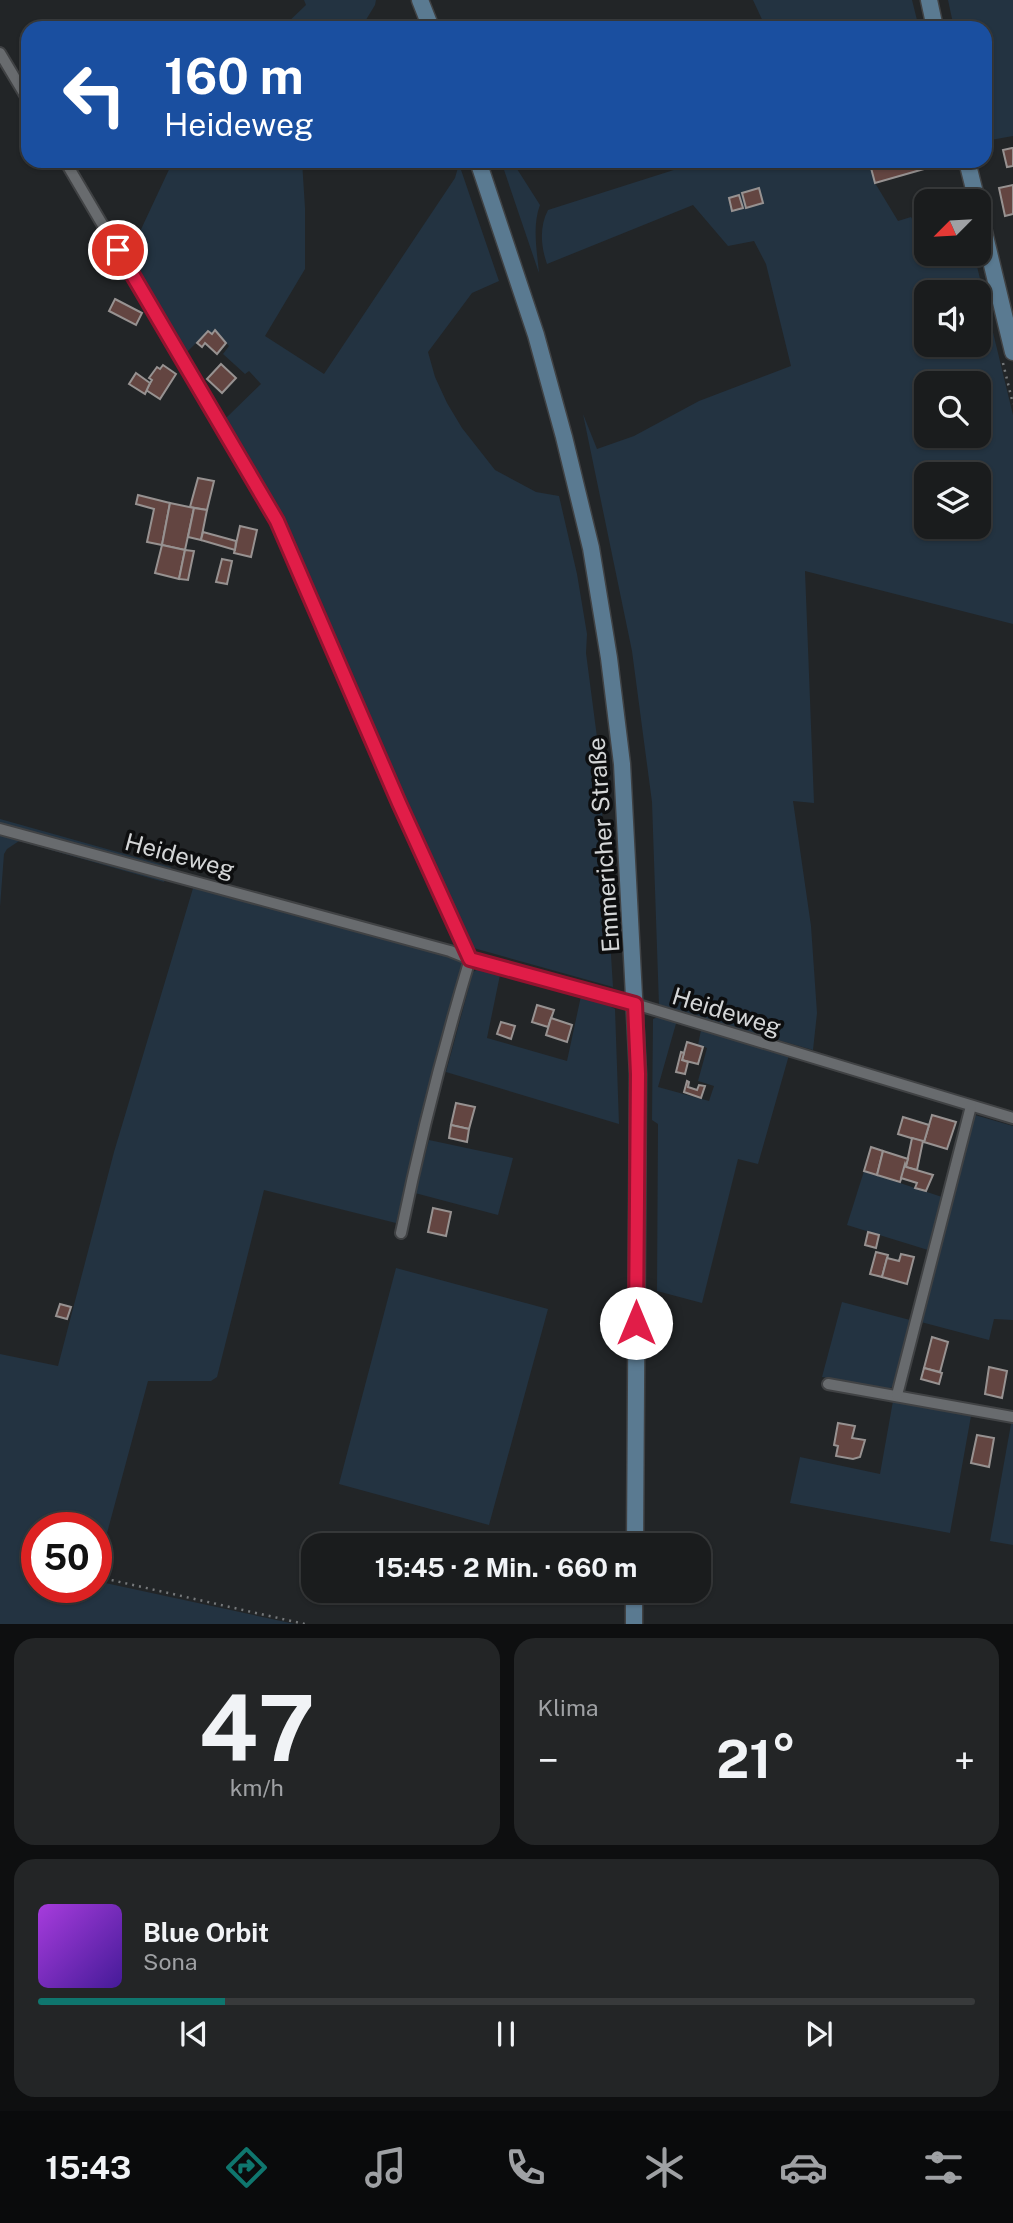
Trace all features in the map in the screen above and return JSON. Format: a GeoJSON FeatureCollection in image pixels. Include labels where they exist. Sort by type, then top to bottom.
{"type":"FeatureCollection","features":[{"type":"Feature","properties":{"kind":"main road"},"geometry":{"type":"LineString","coordinates":[[420,0],[428,21]]}},
{"type":"Feature","properties":{"kind":"main road"},"geometry":{"type":"LineString","coordinates":[[929,0],[934,21]]}},
{"type":"Feature","properties":{"kind":"main road","name":"Emmericher Straße"},"geometry":{"type":"LineString","coordinates":[[480,168],[536,335],[591,548],[609,658],[622,764],[638,1074],[635,1533]]}},
{"type":"Feature","properties":{"kind":"main road"},"geometry":{"type":"LineString","coordinates":[[969,168],[974,189]]}},
{"type":"Feature","properties":{"kind":"main road"},"geometry":{"type":"LineString","coordinates":[[991,261],[1013,352]]}},
{"type":"Feature","properties":{"kind":"main road"},"geometry":{"type":"LineString","coordinates":[[634,1603],[634,1624]]}},
{"type":"Feature","properties":{"kind":"street"},"geometry":{"type":"LineString","coordinates":[[0,53],[21,88]]}},
{"type":"Feature","properties":{"kind":"street"},"geometry":{"type":"LineString","coordinates":[[69,168],[277,521],[470,959],[417,1154],[401,1233]]}},
{"type":"Feature","properties":{"kind":"street","name":"Heideweg"},"geometry":{"type":"LineString","coordinates":[[0,829],[450,951],[1013,1118]]}},
{"type":"Feature","properties":{"kind":"street"},"geometry":{"type":"LineString","coordinates":[[897,1395],[971,1106]]}},
{"type":"Feature","properties":{"kind":"street"},"geometry":{"type":"LineString","coordinates":[[828,1384],[1013,1418]]}},
{"type":"Feature","properties":{"kind":"path"},"geometry":{"type":"LineString","coordinates":[[112,1580],[305,1624]]}},
{"type":"Feature","properties":{"kind":"shaded area"},"geometry":{"type":"Polygon","coordinates":[[[304,0],[376,0],[365,21],[289,21],[306,5],[304,0]]]}},
{"type":"Feature","properties":{"kind":"shaded area"},"geometry":{"type":"Polygon","coordinates":[[[753,0],[912,0],[917,21],[763,21],[753,0]]]}},
{"type":"Feature","properties":{"kind":"shaded area"},"geometry":{"type":"Polygon","coordinates":[[[948,0],[1013,0],[1013,136],[992,140],[992,21],[952,21],[948,0]]]}},
{"type":"Feature","properties":{"kind":"shaded area"},"geometry":{"type":"Polygon","coordinates":[[[170,168],[302,168],[305,269],[265,336],[324,374],[460,168],[499,281],[472,293],[428,352],[435,377],[447,403],[462,428],[495,470],[536,492],[559,496],[577,574],[587,634],[586,653],[598,745],[613,987],[470,947],[285,522],[226,418],[261,384],[249,371],[245,374],[223,354],[229,346],[215,331],[212,334],[208,331],[186,353],[129,255],[170,168]]]}},
{"type":"Feature","properties":{"kind":"shaded area"},"geometry":{"type":"Polygon","coordinates":[[[503,168],[516,168],[540,205],[536,230],[539,273],[503,168]]]}},
{"type":"Feature","properties":{"kind":"shaded area"},"geometry":{"type":"Polygon","coordinates":[[[680,168],[871,168],[875,183],[898,221],[911,217],[914,222],[914,266],[977,266],[980,280],[914,280],[914,357],[991,357],[991,324],[1013,415],[1013,624],[805,571],[814,803],[793,801],[811,926],[817,1013],[813,1050],[659,1006],[652,802],[632,651],[583,414],[597,449],[634,436],[699,401],[791,366],[766,264],[754,241],[728,246],[693,205],[547,264],[542,237],[548,210],[680,168]]]}},
{"type":"Feature","properties":{"kind":"shaded area"},"geometry":{"type":"Polygon","coordinates":[[[0,819],[171,867],[164,882],[19,841],[4,854],[0,907],[0,819]]]}},
{"type":"Feature","properties":{"kind":"shaded area"},"geometry":{"type":"Polygon","coordinates":[[[194,885],[460,959],[464,965],[434,1069],[396,1223],[264,1190],[217,1377],[211,1381],[148,1381],[112,1515],[112,1512],[21,1512],[21,1603],[112,1603],[112,1584],[295,1624],[0,1624],[0,1354],[58,1366],[114,1152],[194,885]]]}},
{"type":"Feature","properties":{"kind":"shaded area"},"geometry":{"type":"Polygon","coordinates":[[[478,969],[500,975],[487,1038],[567,1061],[581,996],[615,1009],[619,1124],[446,1072],[473,972],[478,969]]]}},
{"type":"Feature","properties":{"kind":"shaded area"},"geometry":{"type":"Polygon","coordinates":[[[660,1016],[677,1020],[658,1087],[709,1101],[714,1086],[698,1081],[707,1048],[698,1045],[701,1030],[789,1055],[758,1164],[738,1159],[702,1303],[657,1291],[658,1124],[652,1120],[653,1019],[660,1016]]]}},
{"type":"Feature","properties":{"kind":"shaded area"},"geometry":{"type":"Polygon","coordinates":[[[975,1115],[1013,1126],[1013,1320],[994,1319],[989,1340],[921,1322],[975,1115]]]}},
{"type":"Feature","properties":{"kind":"shaded area"},"geometry":{"type":"Polygon","coordinates":[[[429,1140],[513,1158],[498,1215],[415,1193],[429,1140]]]}},
{"type":"Feature","properties":{"kind":"shaded area"},"geometry":{"type":"Polygon","coordinates":[[[864,1171],[942,1197],[928,1250],[847,1225],[864,1171]]]}},
{"type":"Feature","properties":{"kind":"shaded area"},"geometry":{"type":"Polygon","coordinates":[[[396,1268],[548,1309],[489,1525],[339,1484],[396,1268]]]}},
{"type":"Feature","properties":{"kind":"shaded area"},"geometry":{"type":"Polygon","coordinates":[[[842,1302],[910,1320],[893,1386],[889,1389],[822,1377],[842,1302]]]}},
{"type":"Feature","properties":{"kind":"shaded area"},"geometry":{"type":"Polygon","coordinates":[[[893,1401],[971,1416],[950,1533],[790,1503],[800,1457],[880,1474],[893,1401]]]}},
{"type":"Feature","properties":{"kind":"shaded area"},"geometry":{"type":"Polygon","coordinates":[[[1013,1424],[1013,1545],[990,1541],[1013,1424]]]}},
{"type":"Feature","properties":{"kind":"building"},"geometry":{"type":"Polygon","coordinates":[[[1013,148],[1013,166],[1007,167],[1003,150],[1013,148]]]}},
{"type":"Feature","properties":{"kind":"building"},"geometry":{"type":"Polygon","coordinates":[[[871,168],[924,168],[924,169],[875,183],[871,168]]]}},
{"type":"Feature","properties":{"kind":"building"},"geometry":{"type":"Polygon","coordinates":[[[1013,185],[1013,214],[1005,216],[999,188],[1013,185]]]}},
{"type":"Feature","properties":{"kind":"building"},"geometry":{"type":"Polygon","coordinates":[[[759,188],[763,203],[746,208],[742,193],[759,188]]]}},
{"type":"Feature","properties":{"kind":"building"},"geometry":{"type":"Polygon","coordinates":[[[739,195],[743,208],[732,211],[729,198],[739,195]]]}},
{"type":"Feature","properties":{"kind":"building"},"geometry":{"type":"Polygon","coordinates":[[[115,299],[142,313],[136,325],[109,311],[115,299]]]}},
{"type":"Feature","properties":{"kind":"building"},"geometry":{"type":"Polygon","coordinates":[[[215,330],[226,343],[217,354],[205,343],[202,347],[197,343],[208,331],[212,334],[215,330]]]}},
{"type":"Feature","properties":{"kind":"building"},"geometry":{"type":"Polygon","coordinates":[[[221,364],[236,378],[222,393],[207,379],[221,364]]]}},
{"type":"Feature","properties":{"kind":"building"},"geometry":{"type":"Polygon","coordinates":[[[163,365],[176,374],[160,399],[146,390],[152,380],[149,378],[157,367],[160,369],[163,365]]]}},
{"type":"Feature","properties":{"kind":"building"},"geometry":{"type":"Polygon","coordinates":[[[136,373],[150,383],[145,394],[129,384],[136,373]]]}},
{"type":"Feature","properties":{"kind":"building"},"geometry":{"type":"Polygon","coordinates":[[[198,478],[214,481],[207,510],[190,507],[198,478]]]}},
{"type":"Feature","properties":{"kind":"building"},"geometry":{"type":"Polygon","coordinates":[[[138,495],[170,503],[162,545],[147,542],[154,509],[136,504],[138,495]]]}},
{"type":"Feature","properties":{"kind":"building"},"geometry":{"type":"Polygon","coordinates":[[[170,503],[194,508],[185,550],[162,545],[170,503]]]}},
{"type":"Feature","properties":{"kind":"building"},"geometry":{"type":"Polygon","coordinates":[[[194,508],[207,510],[201,540],[188,537],[194,508]]]}},
{"type":"Feature","properties":{"kind":"building"},"geometry":{"type":"Polygon","coordinates":[[[240,526],[257,530],[251,557],[234,553],[240,526]]]}},
{"type":"Feature","properties":{"kind":"building"},"geometry":{"type":"Polygon","coordinates":[[[203,532],[236,541],[235,550],[201,540],[203,532]]]}},
{"type":"Feature","properties":{"kind":"building"},"geometry":{"type":"Polygon","coordinates":[[[162,545],[185,550],[179,579],[155,573],[162,545]]]}},
{"type":"Feature","properties":{"kind":"building"},"geometry":{"type":"Polygon","coordinates":[[[185,550],[194,551],[188,580],[179,579],[185,550]]]}},
{"type":"Feature","properties":{"kind":"building"},"geometry":{"type":"Polygon","coordinates":[[[222,559],[232,561],[227,584],[216,582],[222,559]]]}},
{"type":"Feature","properties":{"kind":"building"},"geometry":{"type":"Polygon","coordinates":[[[537,1005],[554,1010],[548,1027],[532,1022],[537,1005]]]}},
{"type":"Feature","properties":{"kind":"building"},"geometry":{"type":"Polygon","coordinates":[[[551,1018],[572,1025],[567,1042],[546,1035],[551,1018]]]}},
{"type":"Feature","properties":{"kind":"building"},"geometry":{"type":"Polygon","coordinates":[[[501,1022],[515,1026],[511,1039],[497,1034],[501,1022]]]}},
{"type":"Feature","properties":{"kind":"building"},"geometry":{"type":"Polygon","coordinates":[[[687,1042],[703,1047],[698,1064],[682,1060],[687,1042]]]}},
{"type":"Feature","properties":{"kind":"building"},"geometry":{"type":"Polygon","coordinates":[[[681,1052],[684,1053],[682,1060],[688,1062],[685,1074],[676,1072],[681,1052]]]}},
{"type":"Feature","properties":{"kind":"building"},"geometry":{"type":"Polygon","coordinates":[[[687,1081],[688,1087],[697,1090],[699,1085],[705,1086],[701,1098],[684,1092],[687,1081]]]}},
{"type":"Feature","properties":{"kind":"building"},"geometry":{"type":"Polygon","coordinates":[[[456,1103],[475,1107],[469,1129],[451,1125],[456,1103]]]}},
{"type":"Feature","properties":{"kind":"building"},"geometry":{"type":"Polygon","coordinates":[[[932,1115],[956,1122],[947,1149],[924,1142],[932,1115]]]}},
{"type":"Feature","properties":{"kind":"building"},"geometry":{"type":"Polygon","coordinates":[[[903,1117],[929,1125],[924,1142],[898,1134],[903,1117]]]}},
{"type":"Feature","properties":{"kind":"building"},"geometry":{"type":"Polygon","coordinates":[[[451,1125],[469,1129],[467,1142],[449,1138],[451,1125]]]}},
{"type":"Feature","properties":{"kind":"building"},"geometry":{"type":"Polygon","coordinates":[[[912,1138],[923,1141],[917,1170],[906,1167],[912,1138]]]}},
{"type":"Feature","properties":{"kind":"building"},"geometry":{"type":"Polygon","coordinates":[[[871,1147],[883,1151],[877,1175],[864,1171],[871,1147]]]}},
{"type":"Feature","properties":{"kind":"building"},"geometry":{"type":"Polygon","coordinates":[[[883,1151],[908,1159],[900,1182],[877,1175],[883,1151]]]}},
{"type":"Feature","properties":{"kind":"building"},"geometry":{"type":"Polygon","coordinates":[[[905,1164],[906,1167],[933,1175],[926,1191],[915,1188],[917,1183],[901,1178],[905,1164]]]}},
{"type":"Feature","properties":{"kind":"building"},"geometry":{"type":"Polygon","coordinates":[[[433,1208],[451,1212],[446,1236],[428,1232],[433,1208]]]}},
{"type":"Feature","properties":{"kind":"building"},"geometry":{"type":"Polygon","coordinates":[[[868,1232],[879,1235],[876,1248],[865,1245],[868,1232]]]}},
{"type":"Feature","properties":{"kind":"building"},"geometry":{"type":"Polygon","coordinates":[[[876,1252],[888,1255],[882,1277],[870,1274],[876,1252]]]}},
{"type":"Feature","properties":{"kind":"building"},"geometry":{"type":"Polygon","coordinates":[[[901,1254],[914,1257],[907,1284],[882,1277],[887,1258],[899,1261],[901,1254]]]}},
{"type":"Feature","properties":{"kind":"building"},"geometry":{"type":"Polygon","coordinates":[[[60,1304],[71,1307],[67,1319],[56,1316],[60,1304]]]}},
{"type":"Feature","properties":{"kind":"building"},"geometry":{"type":"Polygon","coordinates":[[[932,1337],[948,1342],[940,1372],[924,1368],[932,1337]]]}},
{"type":"Feature","properties":{"kind":"building"},"geometry":{"type":"Polygon","coordinates":[[[989,1367],[1007,1371],[1002,1398],[985,1394],[989,1367]]]}},
{"type":"Feature","properties":{"kind":"building"},"geometry":{"type":"Polygon","coordinates":[[[924,1368],[942,1373],[939,1384],[921,1379],[924,1368]]]}},
{"type":"Feature","properties":{"kind":"building"},"geometry":{"type":"Polygon","coordinates":[[[838,1423],[855,1426],[852,1438],[865,1440],[860,1457],[853,1459],[836,1456],[838,1446],[834,1445],[838,1423]]]}},
{"type":"Feature","properties":{"kind":"building"},"geometry":{"type":"Polygon","coordinates":[[[977,1435],[994,1438],[989,1467],[971,1463],[977,1435]]]}},
{"type":"Feature","properties":{"kind":"route"},"geometry":{"type":"LineString","coordinates":[[118,250],[277,521],[470,959],[635,1004],[638,1074],[636,1323]]}}]}
